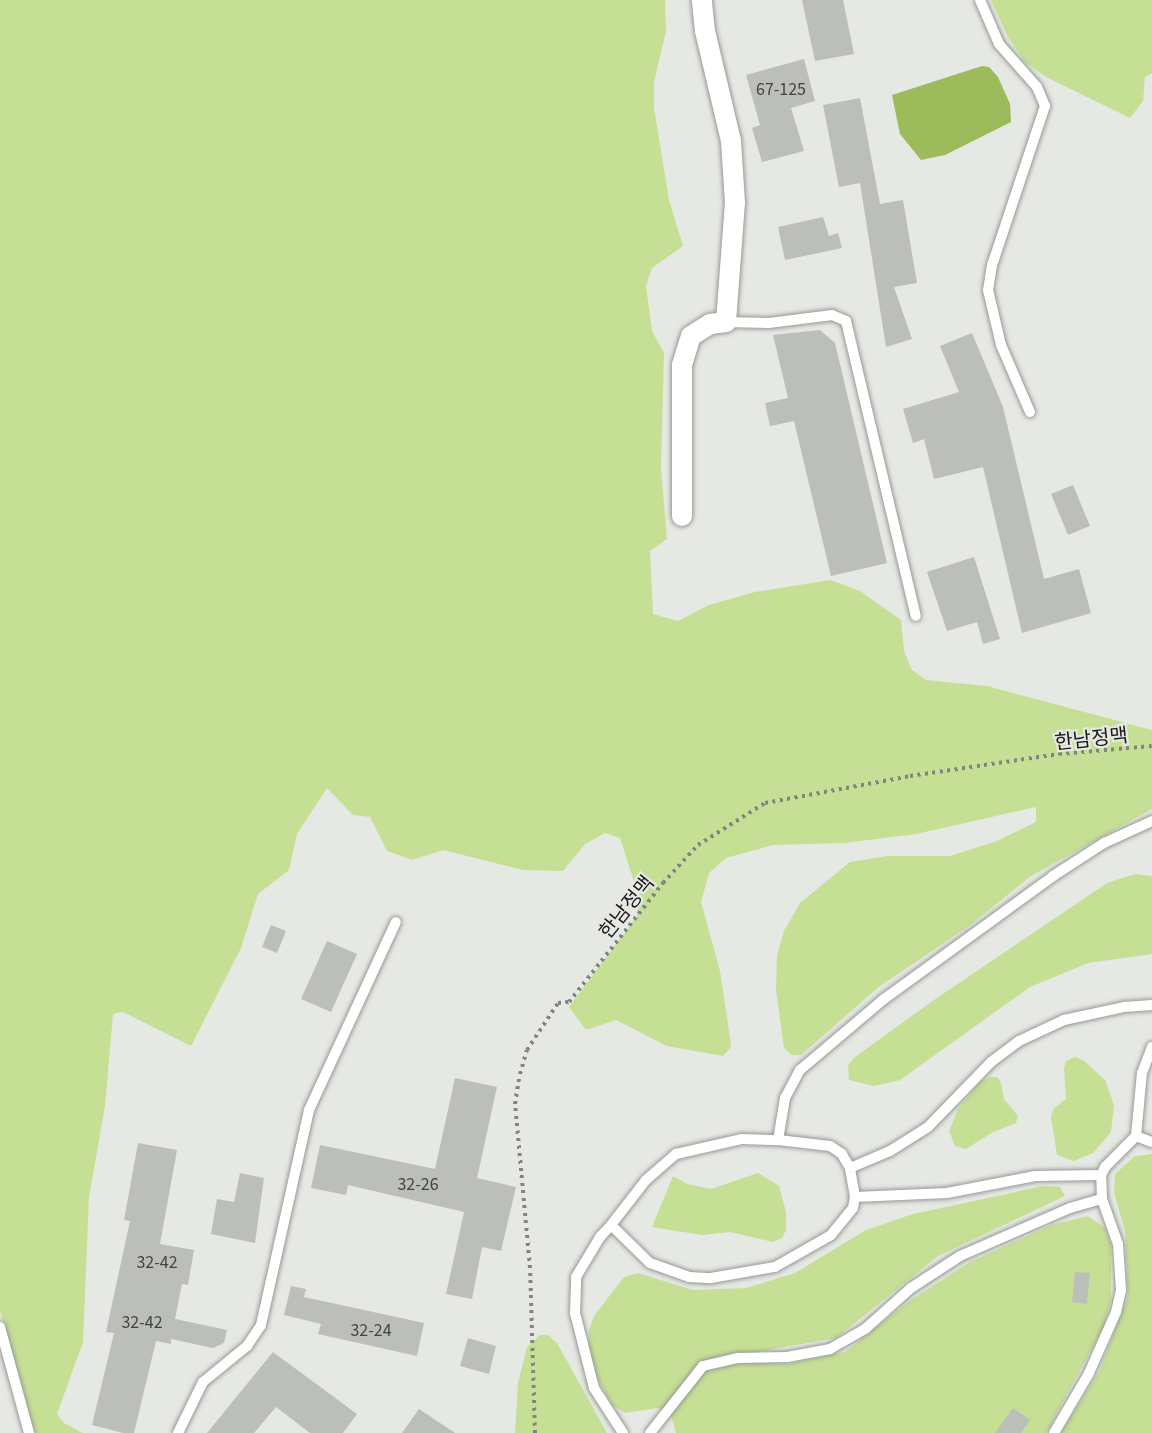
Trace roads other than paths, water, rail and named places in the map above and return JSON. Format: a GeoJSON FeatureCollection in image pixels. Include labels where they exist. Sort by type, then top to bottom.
{"type":"FeatureCollection","features":[{"type":"Feature","properties":{"kind":"street"},"geometry":{"type":"LineString","coordinates":[[682,516],[681,386],[685,351],[691,336],[699,329],[726,322],[733,244],[734,166],[702,0]]}},
{"type":"Feature","properties":{"kind":"lane"},"geometry":{"type":"LineString","coordinates":[[980,0],[999,44],[1037,87],[1045,106],[992,265],[988,290],[1001,345],[1030,412]]}},
{"type":"Feature","properties":{"kind":"lane"},"geometry":{"type":"LineString","coordinates":[[726,322],[770,323],[832,315],[846,321],[916,616]]}},
{"type":"Feature","properties":{"kind":"lane"},"geometry":{"type":"LineString","coordinates":[[778,1140],[785,1098],[792,1082],[844,1031],[1053,876],[1104,843],[1152,821]]}},
{"type":"Feature","properties":{"kind":"lane"},"geometry":{"type":"LineString","coordinates":[[178,1433],[203,1382],[247,1346],[261,1325],[309,1110],[396,922]]}},
{"type":"Feature","properties":{"kind":"lane"},"geometry":{"type":"LineString","coordinates":[[850,1168],[890,1151],[928,1127],[991,1062],[1019,1041],[1074,1017],[1152,1005]]}},
{"type":"Feature","properties":{"kind":"lane"},"geometry":{"type":"LineString","coordinates":[[1054,1433],[1089,1373],[1116,1312],[1121,1290],[1118,1244],[1102,1199],[1101,1175],[1111,1159],[1136,1136],[1142,1073],[1152,1047]]}},
{"type":"Feature","properties":{"kind":"lane"},"geometry":{"type":"LineString","coordinates":[[1136,1136],[1152,1142]]}},
{"type":"Feature","properties":{"kind":"lane"},"geometry":{"type":"LineString","coordinates":[[611,1224],[650,1263],[665,1270],[689,1277],[734,1277],[775,1267],[813,1247],[844,1222],[855,1197],[850,1168],[842,1154],[830,1146],[778,1140],[742,1139],[676,1154],[646,1180],[611,1224],[585,1258],[573,1290],[586,1368],[603,1405],[623,1433]]}},
{"type":"Feature","properties":{"kind":"lane"},"geometry":{"type":"LineString","coordinates":[[855,1197],[947,1192],[1035,1176],[1101,1175]]}},
{"type":"Feature","properties":{"kind":"lane"},"geometry":{"type":"LineString","coordinates":[[650,1433],[703,1366],[739,1358],[787,1357],[830,1349],[865,1329],[911,1288],[960,1256],[1060,1213],[1102,1199]]}},
{"type":"Feature","properties":{"kind":"lane"},"geometry":{"type":"LineString","coordinates":[[0,1327],[29,1433]]}}]}
